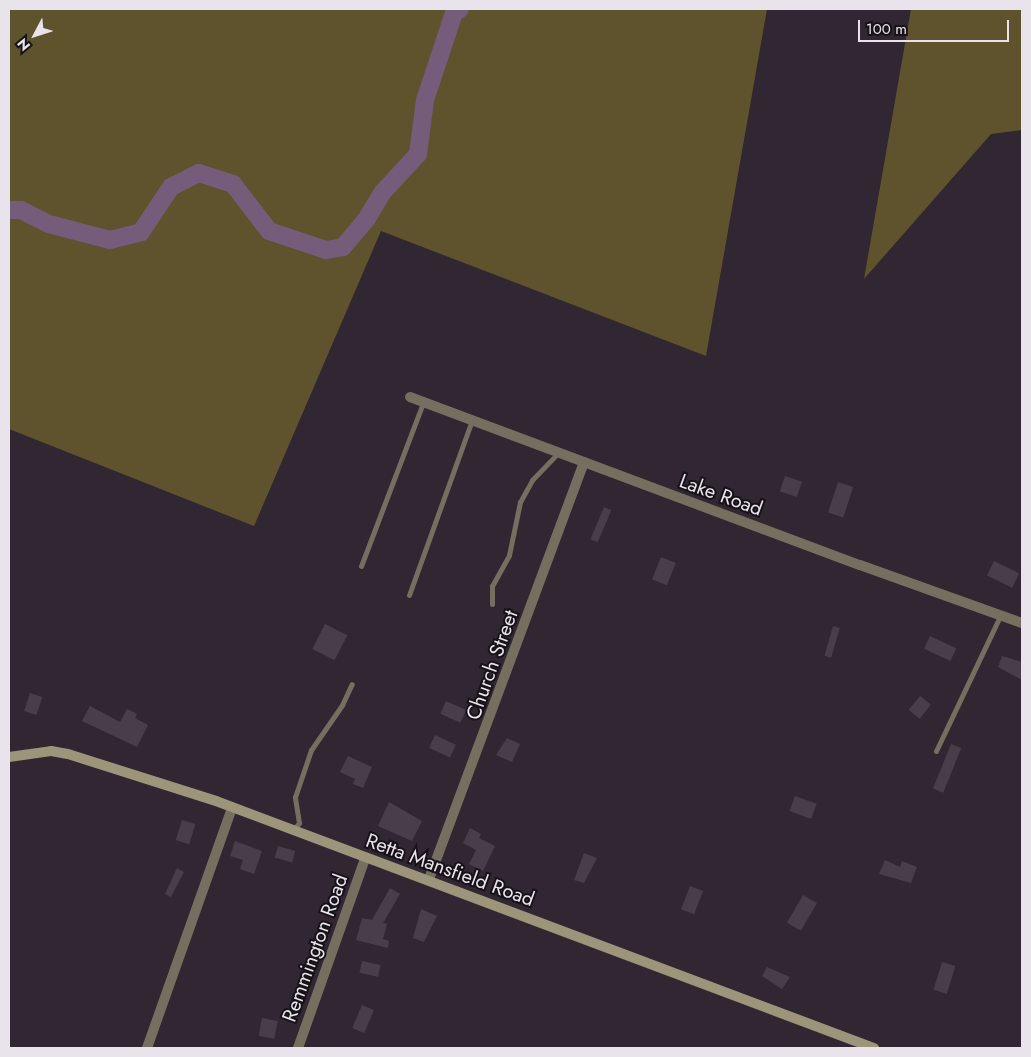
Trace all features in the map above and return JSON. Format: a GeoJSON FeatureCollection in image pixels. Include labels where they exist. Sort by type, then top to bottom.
{"type":"FeatureCollection","features":[{"type":"Feature","properties":{"kind":"street","name":"Lake Road"},"geometry":{"type":"LineString","coordinates":[[410,397],[1022,623]]}},
{"type":"Feature","properties":{"kind":"street","name":"Church Street"},"geometry":{"type":"LineString","coordinates":[[429,879],[584,462]]}},
{"type":"Feature","properties":{"kind":"street","name":"Retta Mansfield Road"},"geometry":{"type":"LineString","coordinates":[[9,757],[51,751],[68,754],[232,808],[365,858],[429,879],[874,1048]]}},
{"type":"Feature","properties":{"kind":"street"},"geometry":{"type":"LineString","coordinates":[[147,1048],[232,808]]}},
{"type":"Feature","properties":{"kind":"street","name":"Remmington Road"},"geometry":{"type":"LineString","coordinates":[[298,1048],[365,858]]}},
{"type":"Feature","properties":{"kind":"lane"},"geometry":{"type":"LineString","coordinates":[[361,566],[424,402]]}},
{"type":"Feature","properties":{"kind":"lane"},"geometry":{"type":"LineString","coordinates":[[409,595],[472,420]]}},
{"type":"Feature","properties":{"kind":"lane"},"geometry":{"type":"LineString","coordinates":[[492,604],[492,586],[509,555],[524,492],[558,453]]}},
{"type":"Feature","properties":{"kind":"lane"},"geometry":{"type":"LineString","coordinates":[[936,751],[994,634],[1000,615]]}},
{"type":"Feature","properties":{"kind":"lane"},"geometry":{"type":"LineString","coordinates":[[292,831],[299,823],[295,797],[311,750],[342,705],[352,684]]}},
{"type":"Feature","properties":{"kind":"shaded area"},"geometry":{"type":"Polygon","coordinates":[[[9,9],[767,9],[706,356],[381,231],[254,526],[9,429],[9,9]]]}},
{"type":"Feature","properties":{"kind":"shaded area"},"geometry":{"type":"Polygon","coordinates":[[[911,9],[1022,9],[1022,130],[991,134],[864,279],[911,9]]]}},
{"type":"Feature","properties":{"kind":"building"},"geometry":{"type":"Polygon","coordinates":[[[785,476],[802,482],[797,497],[780,491],[785,476]]]}},
{"type":"Feature","properties":{"kind":"building"},"geometry":{"type":"Polygon","coordinates":[[[838,482],[853,487],[843,517],[828,512],[838,482]]]}},
{"type":"Feature","properties":{"kind":"building"},"geometry":{"type":"Polygon","coordinates":[[[604,507],[611,510],[598,542],[590,539],[604,507]]]}},
{"type":"Feature","properties":{"kind":"building"},"geometry":{"type":"Polygon","coordinates":[[[661,557],[676,563],[667,585],[652,579],[661,557]]]}},
{"type":"Feature","properties":{"kind":"building"},"geometry":{"type":"Polygon","coordinates":[[[994,561],[1019,573],[1012,588],[987,575],[994,561]]]}},
{"type":"Feature","properties":{"kind":"building"},"geometry":{"type":"Polygon","coordinates":[[[325,624],[347,635],[335,660],[312,649],[325,624]]]}},
{"type":"Feature","properties":{"kind":"building"},"geometry":{"type":"Polygon","coordinates":[[[833,626],[840,628],[831,658],[824,656],[833,626]]]}},
{"type":"Feature","properties":{"kind":"building"},"geometry":{"type":"Polygon","coordinates":[[[930,636],[956,648],[950,661],[924,649],[930,636]]]}},
{"type":"Feature","properties":{"kind":"building"},"geometry":{"type":"Polygon","coordinates":[[[1002,656],[1022,662],[1022,680],[998,667],[1002,656]]]}},
{"type":"Feature","properties":{"kind":"building"},"geometry":{"type":"Polygon","coordinates":[[[30,693],[42,697],[36,715],[24,711],[30,693]]]}},
{"type":"Feature","properties":{"kind":"building"},"geometry":{"type":"Polygon","coordinates":[[[920,696],[931,705],[920,719],[909,710],[920,696]]]}},
{"type":"Feature","properties":{"kind":"building"},"geometry":{"type":"Polygon","coordinates":[[[446,701],[466,710],[460,723],[440,714],[446,701]]]}},
{"type":"Feature","properties":{"kind":"building"},"geometry":{"type":"Polygon","coordinates":[[[90,706],[120,722],[127,709],[137,714],[135,718],[148,725],[137,747],[82,721],[90,706]]]}},
{"type":"Feature","properties":{"kind":"building"},"geometry":{"type":"Polygon","coordinates":[[[435,735],[456,745],[450,757],[429,748],[435,735]]]}},
{"type":"Feature","properties":{"kind":"building"},"geometry":{"type":"Polygon","coordinates":[[[507,738],[520,744],[512,762],[496,755],[507,738]]]}},
{"type":"Feature","properties":{"kind":"building"},"geometry":{"type":"Polygon","coordinates":[[[951,744],[961,748],[943,793],[933,789],[951,744]]]}},
{"type":"Feature","properties":{"kind":"building"},"geometry":{"type":"Polygon","coordinates":[[[348,756],[372,767],[363,788],[353,784],[355,779],[340,772],[348,756]]]}},
{"type":"Feature","properties":{"kind":"building"},"geometry":{"type":"Polygon","coordinates":[[[795,796],[817,804],[811,819],[790,811],[795,796]]]}},
{"type":"Feature","properties":{"kind":"building"},"geometry":{"type":"Polygon","coordinates":[[[389,802],[422,821],[412,841],[378,826],[389,802]]]}},
{"type":"Feature","properties":{"kind":"building"},"geometry":{"type":"Polygon","coordinates":[[[182,820],[195,824],[189,844],[176,840],[182,820]]]}},
{"type":"Feature","properties":{"kind":"building"},"geometry":{"type":"Polygon","coordinates":[[[470,828],[481,834],[479,838],[495,846],[483,871],[469,864],[476,850],[463,843],[470,828]]]}},
{"type":"Feature","properties":{"kind":"building"},"geometry":{"type":"Polygon","coordinates":[[[235,841],[262,851],[254,874],[240,869],[243,860],[230,856],[235,841]]]}},
{"type":"Feature","properties":{"kind":"building"},"geometry":{"type":"Polygon","coordinates":[[[278,846],[295,851],[292,862],[275,858],[278,846]]]}},
{"type":"Feature","properties":{"kind":"building"},"geometry":{"type":"Polygon","coordinates":[[[584,853],[597,858],[584,883],[574,880],[584,853]]]}},
{"type":"Feature","properties":{"kind":"building"},"geometry":{"type":"Polygon","coordinates":[[[885,860],[900,867],[902,861],[917,867],[911,883],[879,874],[885,860]]]}},
{"type":"Feature","properties":{"kind":"building"},"geometry":{"type":"Polygon","coordinates":[[[177,868],[184,872],[171,897],[165,894],[177,868]]]}},
{"type":"Feature","properties":{"kind":"building"},"geometry":{"type":"Polygon","coordinates":[[[690,886],[703,891],[694,914],[681,909],[690,886]]]}},
{"type":"Feature","properties":{"kind":"building"},"geometry":{"type":"Polygon","coordinates":[[[390,888],[400,894],[383,923],[387,924],[383,939],[389,941],[388,948],[356,940],[362,918],[372,920],[390,888]]]}},
{"type":"Feature","properties":{"kind":"building"},"geometry":{"type":"Polygon","coordinates":[[[803,895],[817,903],[801,931],[787,923],[803,895]]]}},
{"type":"Feature","properties":{"kind":"building"},"geometry":{"type":"Polygon","coordinates":[[[421,909],[437,916],[424,942],[413,938],[421,909]]]}},
{"type":"Feature","properties":{"kind":"building"},"geometry":{"type":"Polygon","coordinates":[[[362,961],[381,965],[378,977],[360,973],[362,961]]]}},
{"type":"Feature","properties":{"kind":"building"},"geometry":{"type":"Polygon","coordinates":[[[942,962],[955,966],[947,994],[934,990],[942,962]]]}},
{"type":"Feature","properties":{"kind":"building"},"geometry":{"type":"Polygon","coordinates":[[[767,967],[790,977],[782,989],[762,976],[767,967]]]}},
{"type":"Feature","properties":{"kind":"building"},"geometry":{"type":"Polygon","coordinates":[[[362,1005],[374,1010],[364,1033],[352,1028],[362,1005]]]}},
{"type":"Feature","properties":{"kind":"building"},"geometry":{"type":"Polygon","coordinates":[[[262,1018],[278,1021],[274,1039],[259,1036],[262,1018]]]}},
{"type":"Feature","properties":{"kind":"waterway"},"geometry":{"type":"LineString","coordinates":[[9,210],[21,210],[49,224],[110,240],[141,232],[171,187],[199,173],[233,184],[269,231],[326,250],[343,247],[366,220],[382,193],[418,154],[425,100],[454,13],[460,9]]}}]}
